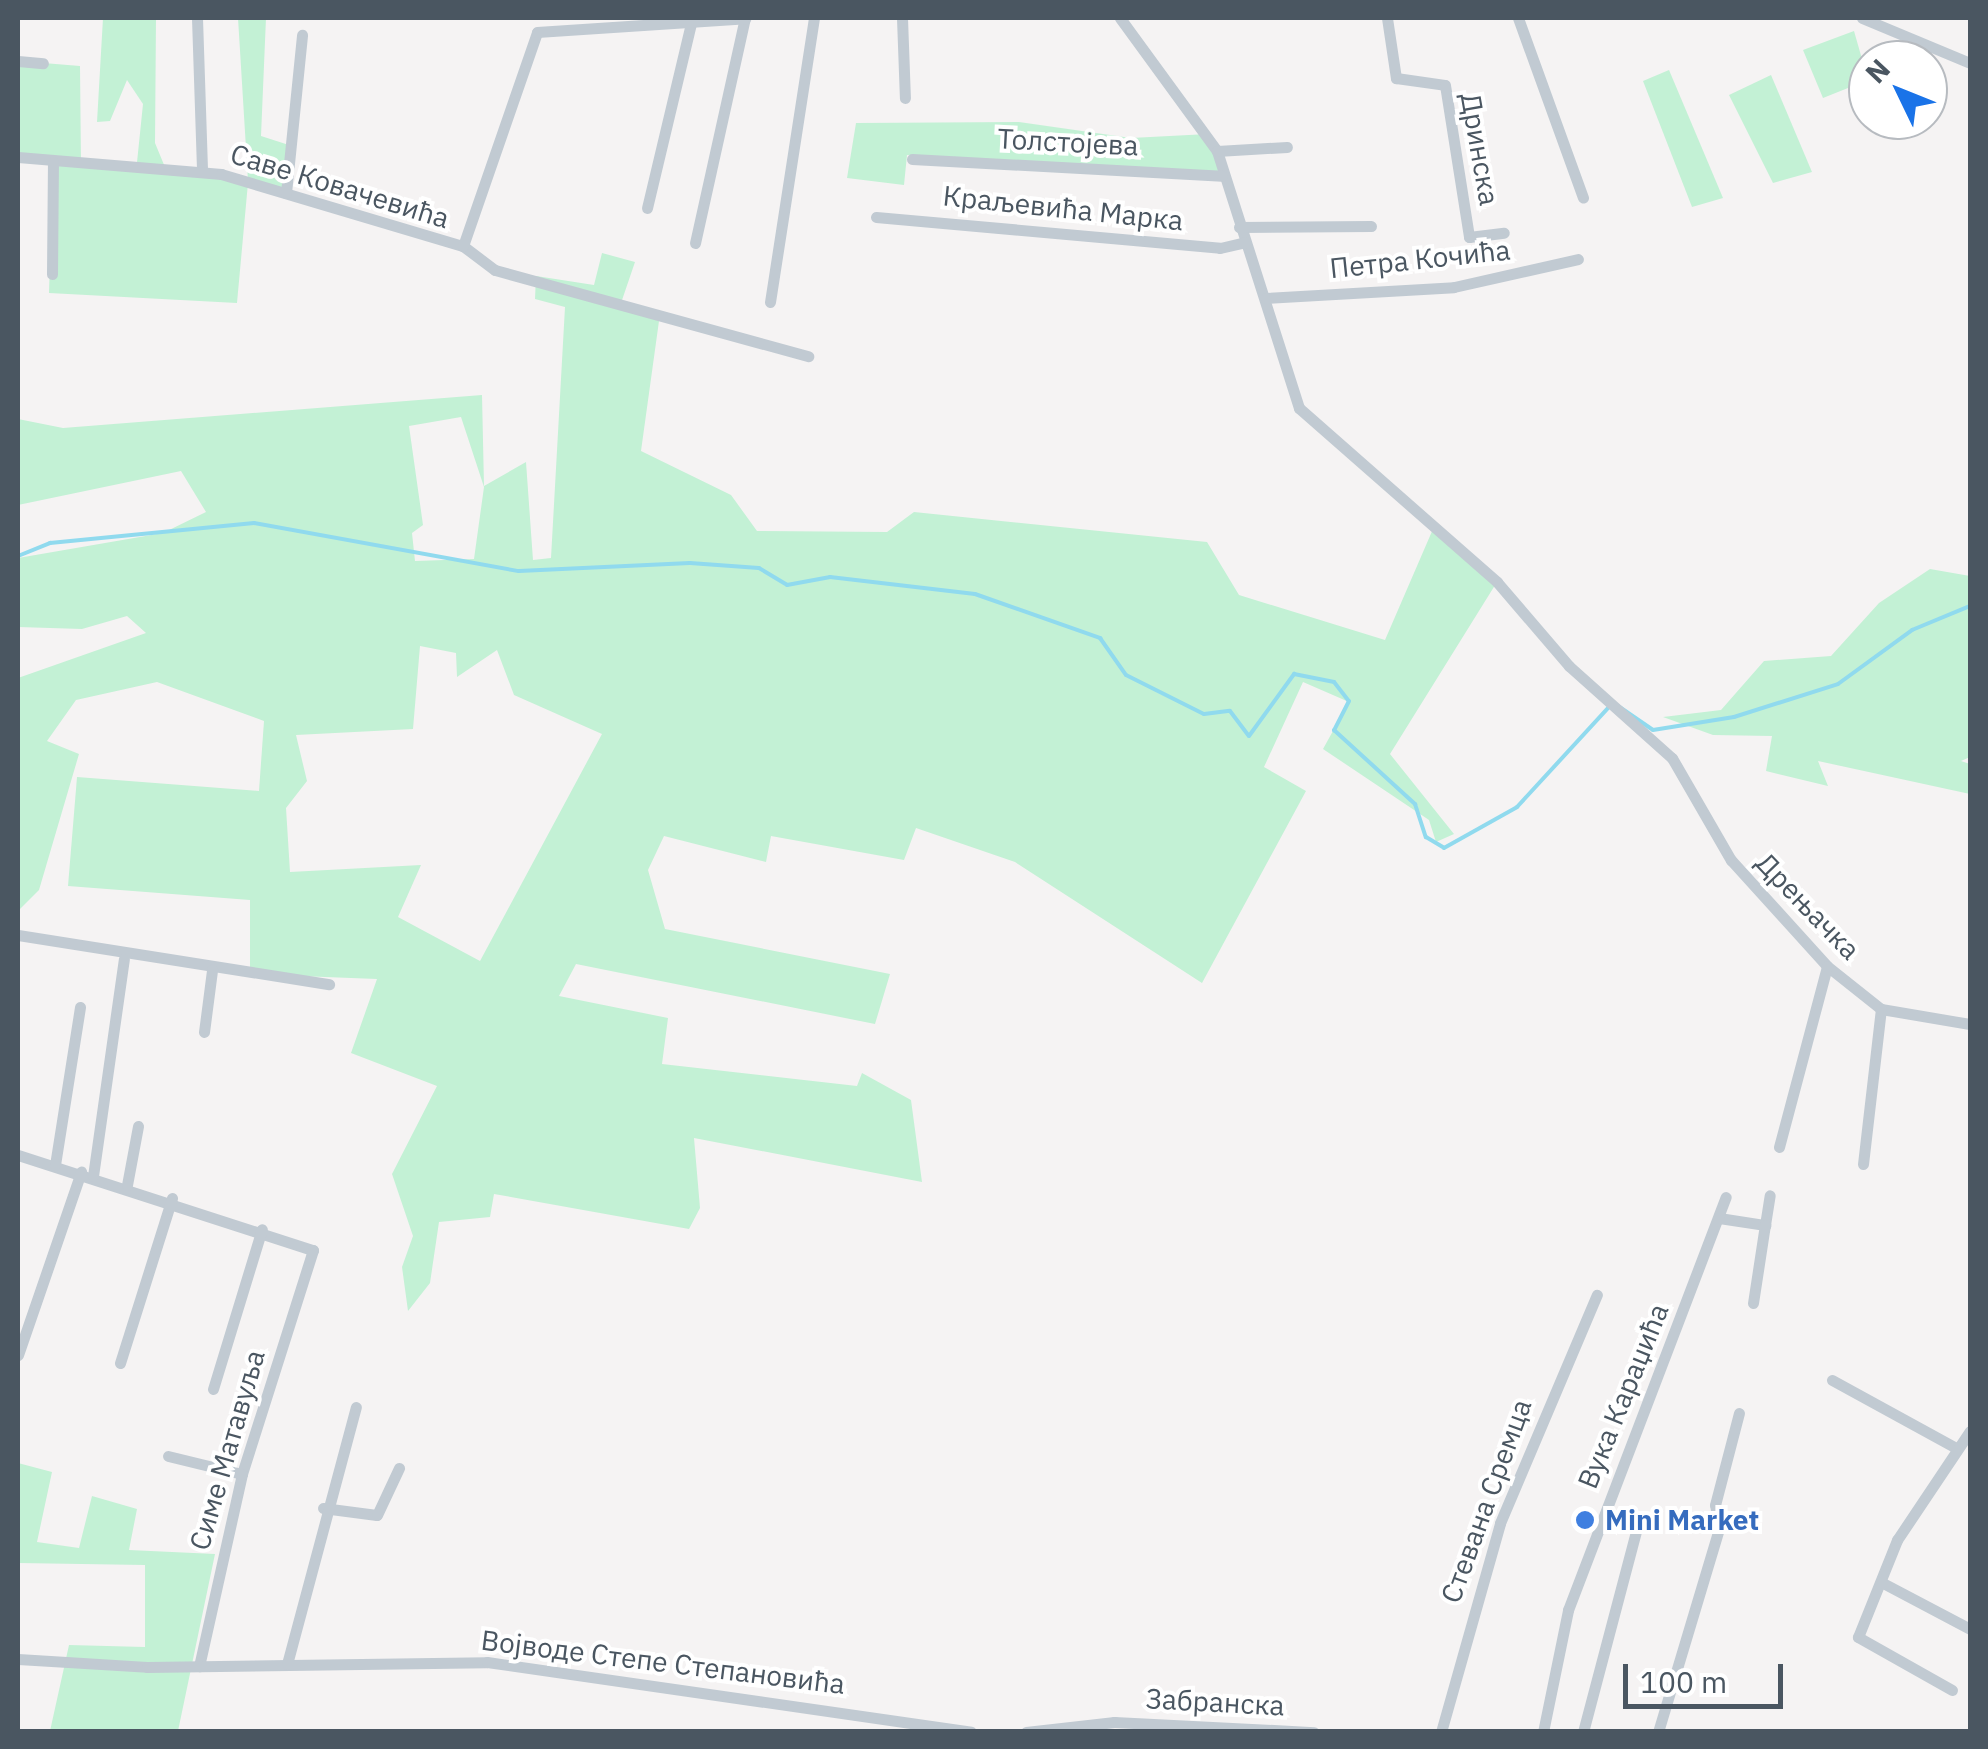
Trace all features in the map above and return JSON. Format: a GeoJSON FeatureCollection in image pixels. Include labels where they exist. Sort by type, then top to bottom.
{"type":"FeatureCollection","features":[{"type":"Feature","properties":{"kind":"street"},"geometry":{"type":"LineString","coordinates":[[196,18],[202,172]]}},
{"type":"Feature","properties":{"kind":"street"},"geometry":{"type":"LineString","coordinates":[[463,246],[528,39],[746,18],[695,243]]}},
{"type":"Feature","properties":{"kind":"street"},"geometry":{"type":"LineString","coordinates":[[770,302],[814,18]]}},
{"type":"Feature","properties":{"kind":"street"},"geometry":{"type":"LineString","coordinates":[[902,18],[905,98]]}},
{"type":"Feature","properties":{"kind":"street"},"geometry":{"type":"LineString","coordinates":[[1120,18],[1217,151],[1222,176],[1266,298]]}},
{"type":"Feature","properties":{"kind":"street","name":"Дринска"},"geometry":{"type":"LineString","coordinates":[[1387,18],[1396,78],[1445,86],[1469,236],[1504,233]]}},
{"type":"Feature","properties":{"kind":"street"},"geometry":{"type":"LineString","coordinates":[[1518,18],[1582,198]]}},
{"type":"Feature","properties":{"kind":"street"},"geometry":{"type":"LineString","coordinates":[[1862,18],[1970,63]]}},
{"type":"Feature","properties":{"kind":"street"},"geometry":{"type":"LineString","coordinates":[[646,208],[690,24]]}},
{"type":"Feature","properties":{"kind":"street"},"geometry":{"type":"LineString","coordinates":[[286,193],[302,35]]}},
{"type":"Feature","properties":{"kind":"street"},"geometry":{"type":"LineString","coordinates":[[18,61],[43,63]]}},
{"type":"Feature","properties":{"kind":"street"},"geometry":{"type":"LineString","coordinates":[[1217,151],[1287,147]]}},
{"type":"Feature","properties":{"kind":"street","name":"Саве Ковачевића"},"geometry":{"type":"LineString","coordinates":[[18,157],[202,172],[286,193],[463,246],[496,270],[808,356]]}},
{"type":"Feature","properties":{"kind":"street","name":"Толстојева"},"geometry":{"type":"LineString","coordinates":[[912,158],[1222,176]]}},
{"type":"Feature","properties":{"kind":"street"},"geometry":{"type":"LineString","coordinates":[[52,274],[53,162]]}},
{"type":"Feature","properties":{"kind":"street","name":"Краљевића Марка"},"geometry":{"type":"LineString","coordinates":[[876,216],[1220,248],[1245,242]]}},
{"type":"Feature","properties":{"kind":"street"},"geometry":{"type":"LineString","coordinates":[[1239,227],[1370,226]]}},
{"type":"Feature","properties":{"kind":"street","name":"Петра Кочића"},"geometry":{"type":"LineString","coordinates":[[1266,298],[1454,287],[1578,259]]}},
{"type":"Feature","properties":{"kind":"street","name":"Дрењачка"},"geometry":{"type":"LineString","coordinates":[[1266,298],[1288,391],[1336,447],[1497,582],[1614,707],[1682,769],[1731,860],[1827,966],[1881,1009],[1970,1024]]}},
{"type":"Feature","properties":{"kind":"street"},"geometry":{"type":"LineString","coordinates":[[18,935],[124,959],[330,984]]}},
{"type":"Feature","properties":{"kind":"street"},"geometry":{"type":"LineString","coordinates":[[18,1355],[87,1174],[124,959]]}},
{"type":"Feature","properties":{"kind":"street"},"geometry":{"type":"LineString","coordinates":[[1780,1147],[1827,966]]}},
{"type":"Feature","properties":{"kind":"street"},"geometry":{"type":"LineString","coordinates":[[204,1032],[212,970]]}},
{"type":"Feature","properties":{"kind":"street"},"geometry":{"type":"LineString","coordinates":[[55,1165],[80,1008]]}},
{"type":"Feature","properties":{"kind":"street"},"geometry":{"type":"LineString","coordinates":[[1864,1164],[1881,1009]]}},
{"type":"Feature","properties":{"kind":"street"},"geometry":{"type":"LineString","coordinates":[[127,1185],[138,1126]]}},
{"type":"Feature","properties":{"kind":"street"},"geometry":{"type":"LineString","coordinates":[[18,1155],[262,1228],[213,1389]]}},
{"type":"Feature","properties":{"kind":"street"},"geometry":{"type":"LineString","coordinates":[[1752,1303],[1770,1195]]}},
{"type":"Feature","properties":{"kind":"street","name":"Вука Караџића"},"geometry":{"type":"LineString","coordinates":[[1543,1732],[1568,1610],[1726,1197]]}},
{"type":"Feature","properties":{"kind":"street"},"geometry":{"type":"LineString","coordinates":[[120,1363],[172,1198]]}},
{"type":"Feature","properties":{"kind":"street"},"geometry":{"type":"LineString","coordinates":[[1719,1218],[1765,1225]]}},
{"type":"Feature","properties":{"kind":"street","name":"Симе Матавуља"},"geometry":{"type":"LineString","coordinates":[[198,1666],[242,1474],[313,1250],[262,1228]]}},
{"type":"Feature","properties":{"kind":"street","name":"Стевана Сремца"},"geometry":{"type":"LineString","coordinates":[[1441,1732],[1500,1523],[1597,1295]]}},
{"type":"Feature","properties":{"kind":"street"},"geometry":{"type":"LineString","coordinates":[[1832,1380],[1956,1448]]}},
{"type":"Feature","properties":{"kind":"street"},"geometry":{"type":"LineString","coordinates":[[287,1664],[322,1508],[356,1407]]}},
{"type":"Feature","properties":{"kind":"street"},"geometry":{"type":"LineString","coordinates":[[1658,1732],[1719,1529],[1715,1506],[1740,1412]]}},
{"type":"Feature","properties":{"kind":"street"},"geometry":{"type":"LineString","coordinates":[[1952,1690],[1859,1640],[1881,1582],[1956,1448],[1970,1432]]}},
{"type":"Feature","properties":{"kind":"street"},"geometry":{"type":"LineString","coordinates":[[168,1456],[242,1474]]}},
{"type":"Feature","properties":{"kind":"street"},"geometry":{"type":"LineString","coordinates":[[322,1508],[377,1515],[399,1468]]}},
{"type":"Feature","properties":{"kind":"street"},"geometry":{"type":"LineString","coordinates":[[1582,1732],[1636,1531]]}},
{"type":"Feature","properties":{"kind":"street"},"geometry":{"type":"LineString","coordinates":[[1881,1582],[1970,1629]]}},
{"type":"Feature","properties":{"kind":"street","name":"Војводе Степе Степановића"},"geometry":{"type":"LineString","coordinates":[[18,1659],[198,1666],[553,1668],[971,1732]]}},
{"type":"Feature","properties":{"kind":"street"},"geometry":{"type":"LineString","coordinates":[[1026,1732],[1113,1727]]}},
{"type":"Feature","properties":{"kind":"street","name":"Забранска"},"geometry":{"type":"LineString","coordinates":[[1113,1727],[1314,1732]]}},
{"type":"Feature","properties":{"kind":"green space"},"geometry":{"type":"Polygon","coordinates":[[[103,18],[156,18],[155,143],[167,172],[248,181],[238,18],[266,18],[261,136],[292,146],[286,193],[248,183],[237,303],[49,293],[53,163],[18,157],[19,61],[80,66],[81,165],[136,172],[143,104],[127,80],[110,121],[97,122],[103,18]]]}},
{"type":"Feature","properties":{"kind":"green space"},"geometry":{"type":"Polygon","coordinates":[[[1854,31],[1857,40],[1848,40],[1848,88],[1823,98],[1803,50],[1854,31]]]}},
{"type":"Feature","properties":{"kind":"green space"},"geometry":{"type":"Polygon","coordinates":[[[1669,70],[1723,198],[1692,207],[1643,81],[1669,70]]]}},
{"type":"Feature","properties":{"kind":"green space"},"geometry":{"type":"Polygon","coordinates":[[[1771,75],[1812,172],[1773,183],[1729,95],[1771,75]]]}},
{"type":"Feature","properties":{"kind":"green space"},"geometry":{"type":"Polygon","coordinates":[[[1019,122],[1131,138],[1208,134],[1222,176],[907,155],[904,185],[847,178],[856,123],[1019,122]]]}},
{"type":"Feature","properties":{"kind":"green space"},"geometry":{"type":"Polygon","coordinates":[[[602,253],[635,262],[620,306],[659,321],[641,451],[731,495],[757,531],[887,532],[914,512],[1207,542],[1239,595],[1385,640],[1433,529],[1497,582],[1390,754],[1454,834],[1436,842],[1429,820],[1323,749],[1349,702],[1303,682],[1264,767],[1306,791],[1202,983],[1015,862],[916,828],[904,860],[771,836],[766,862],[664,836],[648,870],[665,929],[890,974],[875,1024],[576,964],[559,996],[668,1018],[662,1064],[857,1086],[862,1073],[911,1100],[922,1182],[694,1138],[700,1208],[689,1229],[494,1194],[490,1217],[439,1222],[430,1283],[408,1311],[402,1267],[413,1236],[392,1174],[437,1086],[351,1053],[377,979],[250,974],[250,900],[68,886],[77,777],[259,791],[264,721],[157,682],[76,700],[47,741],[79,754],[39,890],[18,911],[18,678],[146,633],[127,616],[82,629],[18,627],[18,558],[163,533],[206,512],[181,471],[18,505],[18,419],[63,428],[482,395],[484,486],[526,462],[533,560],[551,558],[565,307],[535,299],[536,276],[594,285],[602,253]],[[461,417],[409,426],[423,525],[412,533],[415,561],[474,559],[484,487],[461,417]],[[420,646],[413,729],[296,735],[307,781],[286,808],[290,872],[421,865],[398,917],[480,961],[602,734],[514,695],[497,650],[457,677],[456,653],[420,646]]]}},
{"type":"Feature","properties":{"kind":"green space"},"geometry":{"type":"Polygon","coordinates":[[[1930,569],[1970,576],[1970,757],[1961,761],[1970,764],[1970,794],[1818,761],[1828,786],[1766,771],[1772,736],[1713,735],[1663,717],[1721,710],[1764,661],[1831,656],[1879,603],[1930,569]]]}},
{"type":"Feature","properties":{"kind":"green space"},"geometry":{"type":"Polygon","coordinates":[[[18,1463],[52,1472],[37,1542],[79,1548],[92,1496],[137,1509],[129,1550],[215,1554],[178,1731],[50,1731],[69,1645],[145,1647],[145,1565],[18,1563],[18,1463]]]}},
{"type":"Feature","properties":{"kind":"waterway"},"geometry":{"type":"LineString","coordinates":[[18,556],[50,543],[254,523],[519,571],[690,563],[759,568],[787,585],[830,577],[975,594],[1100,638],[1126,675],[1204,714],[1230,711],[1249,736],[1294,674],[1334,682],[1349,701],[1334,730],[1415,804],[1426,837],[1444,848],[1517,807],[1609,707]]}},
{"type":"Feature","properties":{"kind":"waterway"},"geometry":{"type":"LineString","coordinates":[[1618,706],[1653,730],[1734,717],[1838,684],[1912,630],[1970,606]]}},
{"type":"Feature","properties":{"kind":"place","name":"Mini Market"},"geometry":{"type":"Point","coordinates":[1585,1520]}}]}
